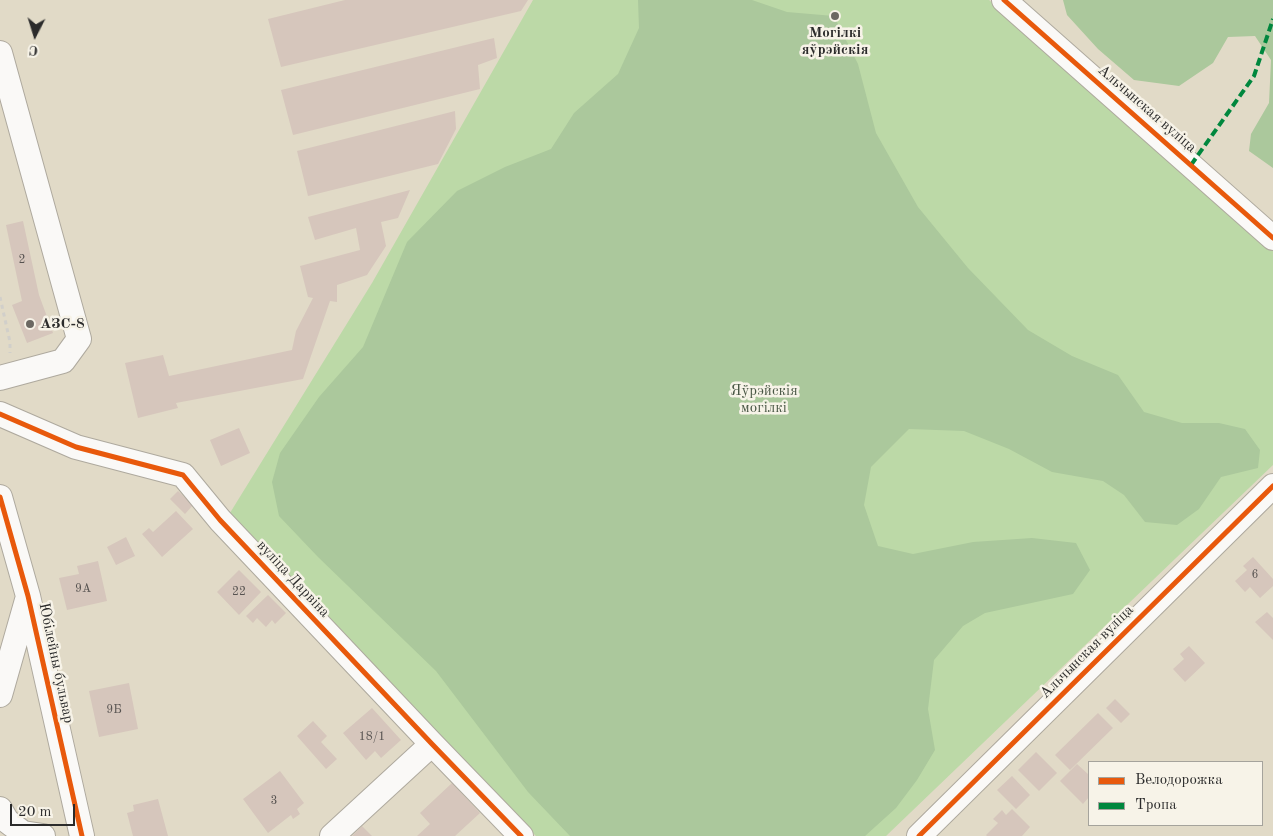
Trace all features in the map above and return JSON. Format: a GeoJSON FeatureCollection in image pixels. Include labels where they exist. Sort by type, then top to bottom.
{"type":"FeatureCollection","features":[{"type":"Feature","properties":{"kind":"street","name":"Альчынская вуліца"},"geometry":{"type":"LineString","coordinates":[[1004,0],[1273,238]]}},
{"type":"Feature","properties":{"kind":"street"},"geometry":{"type":"LineString","coordinates":[[0,53],[79,339],[63,361],[0,378]]}},
{"type":"Feature","properties":{"kind":"street","name":"вуліца Дарвіна"},"geometry":{"type":"LineString","coordinates":[[0,414],[76,447],[183,475],[220,520],[521,836]]}},
{"type":"Feature","properties":{"kind":"street","name":"Альчынская вуліца"},"geometry":{"type":"LineString","coordinates":[[923,835],[1273,486]]}},
{"type":"Feature","properties":{"kind":"street","name":"Юбілейны бульвар"},"geometry":{"type":"LineString","coordinates":[[0,497],[28,596],[77,833]]}},
{"type":"Feature","properties":{"kind":"street"},"geometry":{"type":"LineString","coordinates":[[0,695],[28,596]]}},
{"type":"Feature","properties":{"kind":"street"},"geometry":{"type":"LineString","coordinates":[[332,836],[432,744]]}},
{"type":"Feature","properties":{"kind":"street"},"geometry":{"type":"LineString","coordinates":[[0,809],[7,821],[23,833],[44,836],[77,833]]}},
{"type":"Feature","properties":{"kind":"green space","name":"Яўрэйскія могілкі"},"geometry":{"type":"Polygon","coordinates":[[[533,0],[989,0],[1273,246],[1273,465],[886,836],[536,836],[446,748],[225,521],[372,283],[533,0]]]}},
{"type":"Feature","properties":{"kind":"green space","name":"Яўрэйскія могілкі"},"geometry":{"type":"Polygon","coordinates":[[[638,0],[752,0],[787,12],[834,16],[858,64],[876,133],[918,207],[968,268],[1028,330],[1072,356],[1118,375],[1144,412],[1182,423],[1219,423],[1245,429],[1260,450],[1258,468],[1221,477],[1199,509],[1177,525],[1145,522],[1124,495],[1103,481],[1052,472],[1009,449],[964,431],[909,429],[871,467],[864,505],[878,546],[913,554],[973,542],[1032,538],[1076,543],[1090,570],[1073,594],[985,613],[963,626],[934,660],[928,709],[935,750],[917,780],[896,808],[865,836],[570,836],[528,792],[436,671],[318,557],[279,516],[272,482],[280,453],[319,397],[363,347],[407,242],[457,191],[505,167],[551,149],[574,113],[618,74],[639,28],[638,0]]]}},
{"type":"Feature","properties":{"kind":"green space"},"geometry":{"type":"Polygon","coordinates":[[[1063,0],[1273,0],[1273,168],[1249,151],[1251,134],[1269,103],[1271,60],[1255,36],[1228,37],[1213,63],[1179,86],[1134,80],[1098,49],[1067,15],[1063,0]]]}},
{"type":"Feature","properties":{"kind":"building"},"geometry":{"type":"Polygon","coordinates":[[[345,0],[528,0],[521,11],[281,67],[268,19],[345,0]]]}},
{"type":"Feature","properties":{"kind":"building"},"geometry":{"type":"Polygon","coordinates":[[[494,38],[497,58],[478,65],[480,89],[293,135],[281,90],[494,38]]]}},
{"type":"Feature","properties":{"kind":"building"},"geometry":{"type":"Polygon","coordinates":[[[455,111],[456,129],[438,164],[308,196],[297,151],[455,111]]]}},
{"type":"Feature","properties":{"kind":"building"},"geometry":{"type":"Polygon","coordinates":[[[410,190],[398,218],[381,222],[386,246],[367,275],[337,285],[337,302],[330,301],[303,379],[176,403],[178,408],[138,418],[125,363],[163,355],[169,376],[292,350],[296,331],[313,298],[308,297],[300,266],[360,250],[356,228],[315,240],[308,217],[410,190]]]}},
{"type":"Feature","properties":{"kind":"building"},"geometry":{"type":"Polygon","coordinates":[[[23,221],[39,295],[53,333],[27,343],[12,305],[22,301],[6,225],[23,221]]]}},
{"type":"Feature","properties":{"kind":"building"},"geometry":{"type":"Polygon","coordinates":[[[239,428],[250,453],[221,466],[210,440],[239,428]]]}},
{"type":"Feature","properties":{"kind":"building"},"geometry":{"type":"Polygon","coordinates":[[[178,491],[193,505],[185,514],[170,499],[178,491]]]}},
{"type":"Feature","properties":{"kind":"building"},"geometry":{"type":"Polygon","coordinates":[[[176,511],[193,529],[162,557],[142,534],[149,528],[153,532],[176,511]]]}},
{"type":"Feature","properties":{"kind":"building"},"geometry":{"type":"Polygon","coordinates":[[[126,537],[135,556],[116,565],[107,547],[126,537]]]}},
{"type":"Feature","properties":{"kind":"building"},"geometry":{"type":"Polygon","coordinates":[[[1253,557],[1273,579],[1273,586],[1260,598],[1250,587],[1245,592],[1235,581],[1247,570],[1243,566],[1253,557]]]}},
{"type":"Feature","properties":{"kind":"building"},"geometry":{"type":"Polygon","coordinates":[[[98,561],[107,601],[67,610],[59,578],[79,574],[77,566],[98,561]]]}},
{"type":"Feature","properties":{"kind":"building"},"geometry":{"type":"Polygon","coordinates":[[[239,570],[261,592],[239,615],[217,592],[239,570]]]}},
{"type":"Feature","properties":{"kind":"building"},"geometry":{"type":"Polygon","coordinates":[[[268,595],[286,613],[275,624],[272,620],[266,627],[257,618],[253,623],[246,616],[268,595]]]}},
{"type":"Feature","properties":{"kind":"building"},"geometry":{"type":"Polygon","coordinates":[[[1267,612],[1273,618],[1273,640],[1255,622],[1267,612]]]}},
{"type":"Feature","properties":{"kind":"building"},"geometry":{"type":"Polygon","coordinates":[[[1189,646],[1205,663],[1185,682],[1173,669],[1184,659],[1180,654],[1189,646]]]}},
{"type":"Feature","properties":{"kind":"building"},"geometry":{"type":"Polygon","coordinates":[[[129,683],[138,729],[99,737],[89,691],[129,683]]]}},
{"type":"Feature","properties":{"kind":"building"},"geometry":{"type":"Polygon","coordinates":[[[1115,699],[1130,714],[1121,723],[1106,708],[1115,699]]]}},
{"type":"Feature","properties":{"kind":"building"},"geometry":{"type":"Polygon","coordinates":[[[372,708],[401,740],[381,758],[375,751],[366,760],[343,733],[372,708]]]}},
{"type":"Feature","properties":{"kind":"building"},"geometry":{"type":"Polygon","coordinates":[[[1098,713],[1113,728],[1070,770],[1055,755],[1098,713]]]}},
{"type":"Feature","properties":{"kind":"building"},"geometry":{"type":"Polygon","coordinates":[[[313,721],[327,736],[321,742],[337,759],[326,769],[297,736],[313,721]]]}},
{"type":"Feature","properties":{"kind":"building"},"geometry":{"type":"Polygon","coordinates":[[[1036,752],[1057,773],[1039,791],[1018,770],[1036,752]]]}},
{"type":"Feature","properties":{"kind":"building"},"geometry":{"type":"Polygon","coordinates":[[[1077,764],[1088,774],[1088,798],[1083,804],[1060,781],[1077,764]]]}},
{"type":"Feature","properties":{"kind":"building"},"geometry":{"type":"Polygon","coordinates":[[[280,771],[304,803],[297,809],[300,814],[293,819],[291,815],[268,833],[243,799],[280,771]]]}},
{"type":"Feature","properties":{"kind":"building"},"geometry":{"type":"Polygon","coordinates":[[[1012,776],[1030,795],[1016,809],[997,790],[1012,776]]]}},
{"type":"Feature","properties":{"kind":"building"},"geometry":{"type":"Polygon","coordinates":[[[452,783],[480,813],[455,836],[417,836],[430,824],[420,813],[452,783]]]}},
{"type":"Feature","properties":{"kind":"building"},"geometry":{"type":"Polygon","coordinates":[[[158,799],[168,836],[133,836],[127,813],[134,811],[133,805],[158,799]]]}},
{"type":"Feature","properties":{"kind":"building"},"geometry":{"type":"Polygon","coordinates":[[[1012,809],[1030,827],[1022,836],[987,836],[998,823],[993,819],[1002,810],[1006,815],[1012,809]]]}},
{"type":"Feature","properties":{"kind":"building"},"geometry":{"type":"Polygon","coordinates":[[[362,826],[372,836],[352,836],[362,826]]]}},
{"type":"Feature","properties":{"kind":"marked path"},"geometry":{"type":"LineString","coordinates":[[1191,165],[1254,76],[1273,19]]}},
{"type":"Feature","properties":{"kind":"cycle path"},"geometry":{"type":"LineString","coordinates":[[1004,0],[1273,238]]}},
{"type":"Feature","properties":{"kind":"cycle path"},"geometry":{"type":"LineString","coordinates":[[0,414],[76,447],[183,475],[220,520],[521,836]]}},
{"type":"Feature","properties":{"kind":"cycle path"},"geometry":{"type":"LineString","coordinates":[[919,836],[1273,486]]}},
{"type":"Feature","properties":{"kind":"cycle path"},"geometry":{"type":"LineString","coordinates":[[0,497],[28,596],[82,836]]}},
{"type":"Feature","properties":{"kind":"place","name":"Могілкі яўрэйскія"},"geometry":{"type":"Point","coordinates":[835,16]}},
{"type":"Feature","properties":{"kind":"place","name":"АЗС-8"},"geometry":{"type":"Point","coordinates":[30,324]}}]}
